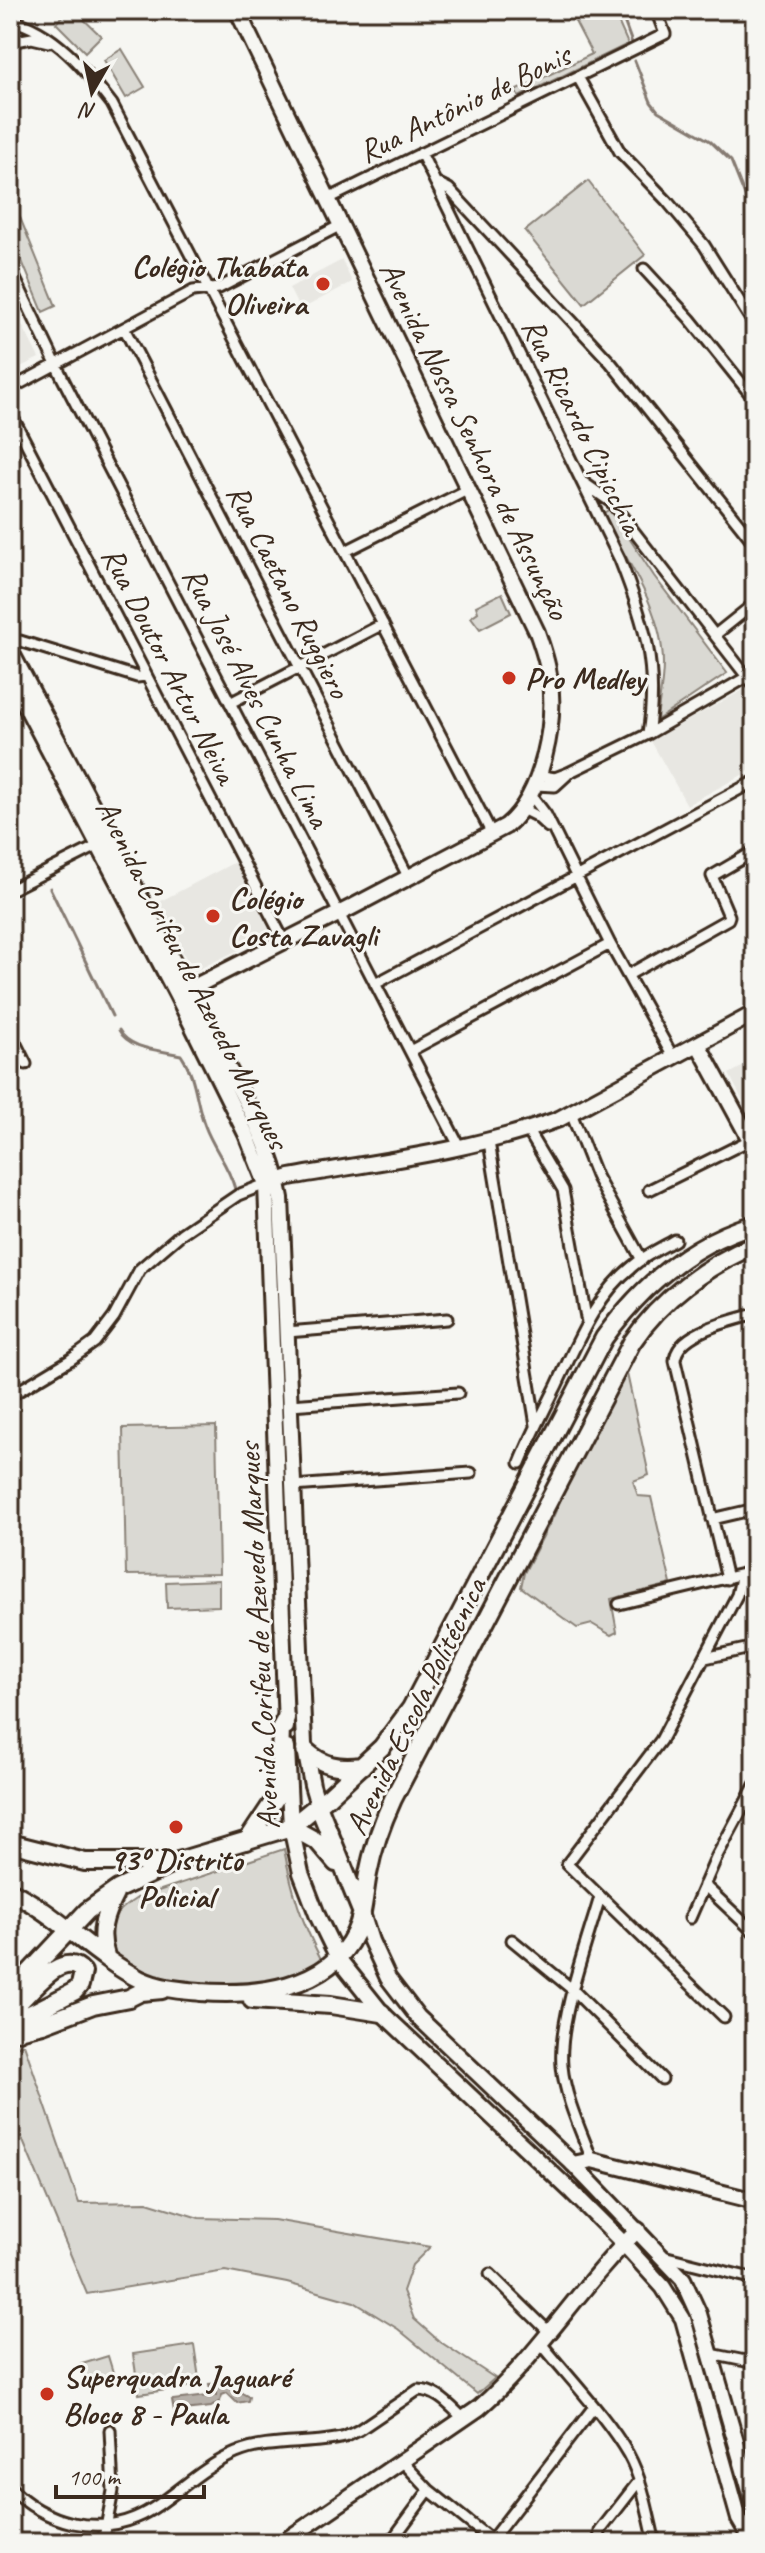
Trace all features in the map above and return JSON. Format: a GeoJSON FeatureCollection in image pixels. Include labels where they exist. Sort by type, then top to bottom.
{"type":"FeatureCollection","features":[{"type":"Feature","properties":{"kind":"highway","name":"Avenida Escola Politécnica"},"geometry":{"type":"LineString","coordinates":[[10,1843],[85,1862],[175,1862],[291,1827],[318,1805],[395,1732],[411,1708],[604,1338],[620,1316],[660,1274],[689,1254],[722,1236],[755,1224]]}},
{"type":"Feature","properties":{"kind":"highway","name":"Avenida Escola Politécnica"},"geometry":{"type":"LineString","coordinates":[[10,1891],[41,1909],[137,1978],[168,1989],[236,1995],[259,1993],[309,1977],[338,1958],[354,1934],[362,1913],[373,1850],[383,1820],[632,1342],[656,1311],[725,1260],[755,1245]]}},
{"type":"Feature","properties":{"kind":"highway"},"geometry":{"type":"LineString","coordinates":[[725,1260],[755,1254]]}},
{"type":"Feature","properties":{"kind":"highway"},"geometry":{"type":"LineString","coordinates":[[247,1841],[278,1796],[281,1727],[286,1718]]}},
{"type":"Feature","properties":{"kind":"highway"},"geometry":{"type":"LineString","coordinates":[[305,1750],[324,1765],[344,1768],[362,1766]]}},
{"type":"Feature","properties":{"kind":"highway","name":"Avenida Corifeu de Azevedo Marques"},"geometry":{"type":"LineString","coordinates":[[318,1805],[362,1913]]}},
{"type":"Feature","properties":{"kind":"highway"},"geometry":{"type":"LineString","coordinates":[[291,1827],[318,1842],[345,1875]]}},
{"type":"Feature","properties":{"kind":"highway"},"geometry":{"type":"LineString","coordinates":[[10,1993],[87,1911],[118,1889],[175,1862]]}},
{"type":"Feature","properties":{"kind":"highway"},"geometry":{"type":"LineString","coordinates":[[106,1956],[101,1941],[105,1913],[118,1889]]}},
{"type":"Feature","properties":{"kind":"highway"},"geometry":{"type":"LineString","coordinates":[[10,2011],[58,1965],[69,1963],[83,1972],[75,1991],[24,2017],[15,2032]]}},
{"type":"Feature","properties":{"kind":"highway"},"geometry":{"type":"LineString","coordinates":[[15,2032],[93,2005],[129,1998],[141,1992],[168,1989],[200,1997],[331,2005],[382,2013]]}},
{"type":"Feature","properties":{"kind":"main road","name":"Avenida Nossa Senhora de Assunção"},"geometry":{"type":"LineString","coordinates":[[182,992],[506,826],[538,790],[550,721],[550,677],[545,654],[531,619],[237,10]]}},
{"type":"Feature","properties":{"kind":"main road","name":"Avenida Corifeu de Azevedo Marques"},"geometry":{"type":"LineString","coordinates":[[10,650],[20,695]]}},
{"type":"Feature","properties":{"kind":"main road","name":"Avenida Corifeu de Azevedo Marques"},"geometry":{"type":"LineString","coordinates":[[10,676],[104,842],[182,992],[246,1134],[272,1182],[287,1332],[305,1750],[318,1805]]}},
{"type":"Feature","properties":{"kind":"main road"},"geometry":{"type":"LineString","coordinates":[[272,1182],[460,1148],[528,1131],[571,1113],[755,1013]]}},
{"type":"Feature","properties":{"kind":"main road"},"geometry":{"type":"LineString","coordinates":[[698,1044],[752,1144]]}},
{"type":"Feature","properties":{"kind":"main road","name":"Avenida Corifeu de Azevedo Marques"},"geometry":{"type":"LineString","coordinates":[[272,1182],[286,1718],[291,1827],[301,1873],[338,1958],[382,2013],[560,2181],[663,2287],[683,2319],[739,2519],[753,2543]]}},
{"type":"Feature","properties":{"kind":"main road","name":"Avenida Corifeu de Azevedo Marques"},"geometry":{"type":"LineString","coordinates":[[362,1913],[388,1978],[409,2007],[433,2034],[573,2164],[683,2279],[692,2295],[711,2354],[755,2508]]}},
{"type":"Feature","properties":{"kind":"main road"},"geometry":{"type":"LineString","coordinates":[[573,2164],[592,2160],[755,2201]]}},
{"type":"Feature","properties":{"kind":"main road"},"geometry":{"type":"LineString","coordinates":[[560,2181],[614,2165]]}},
{"type":"Feature","properties":{"kind":"main road"},"geometry":{"type":"LineString","coordinates":[[282,2543],[496,2393],[638,2230]]}},
{"type":"Feature","properties":{"kind":"street","name":"Rua Antônio de Bonis"},"geometry":{"type":"LineString","coordinates":[[328,199],[665,34],[656,10]]}},
{"type":"Feature","properties":{"kind":"street"},"geometry":{"type":"LineString","coordinates":[[10,20],[39,30],[91,78],[112,104],[492,834]]}},
{"type":"Feature","properties":{"kind":"street"},"geometry":{"type":"LineString","coordinates":[[10,42],[32,38],[56,45]]}},
{"type":"Feature","properties":{"kind":"street"},"geometry":{"type":"LineString","coordinates":[[578,77],[620,152],[704,245],[755,326]]}},
{"type":"Feature","properties":{"kind":"street","name":"Rua Ricardo Cipicchia"},"geometry":{"type":"LineString","coordinates":[[421,153],[620,560],[641,614],[653,675],[648,734]]}},
{"type":"Feature","properties":{"kind":"street"},"geometry":{"type":"LineString","coordinates":[[435,182],[449,189],[611,363],[755,544]]}},
{"type":"Feature","properties":{"kind":"street"},"geometry":{"type":"LineString","coordinates":[[10,389],[193,291],[219,288],[341,225]]}},
{"type":"Feature","properties":{"kind":"street","name":"Rua José Alves Cunha Lima"},"geometry":{"type":"LineString","coordinates":[[10,268],[56,365],[460,1148]]}},
{"type":"Feature","properties":{"kind":"street"},"geometry":{"type":"LineString","coordinates":[[644,269],[690,319],[755,400]]}},
{"type":"Feature","properties":{"kind":"street","name":"Rua Caetano Ruggiero"},"geometry":{"type":"LineString","coordinates":[[124,328],[409,878]]}},
{"type":"Feature","properties":{"kind":"street","name":"Rua Doutor Artur Neiva"},"geometry":{"type":"LineString","coordinates":[[10,412],[284,941]]}},
{"type":"Feature","properties":{"kind":"street"},"geometry":{"type":"LineString","coordinates":[[584,483],[611,502],[755,687]]}},
{"type":"Feature","properties":{"kind":"street"},"geometry":{"type":"LineString","coordinates":[[346,551],[469,489]]}},
{"type":"Feature","properties":{"kind":"street"},"geometry":{"type":"LineString","coordinates":[[715,635],[755,603]]}},
{"type":"Feature","properties":{"kind":"street"},"geometry":{"type":"LineString","coordinates":[[230,703],[383,624]]}},
{"type":"Feature","properties":{"kind":"street"},"geometry":{"type":"LineString","coordinates":[[10,642],[20,641],[137,677],[146,676]]}},
{"type":"Feature","properties":{"kind":"street"},"geometry":{"type":"LineString","coordinates":[[538,790],[550,778],[568,773],[648,734],[747,677]]}},
{"type":"Feature","properties":{"kind":"street"},"geometry":{"type":"LineString","coordinates":[[538,790],[562,782],[568,773]]}},
{"type":"Feature","properties":{"kind":"street"},"geometry":{"type":"LineString","coordinates":[[375,984],[755,781]]}},
{"type":"Feature","properties":{"kind":"street"},"geometry":{"type":"LineString","coordinates":[[538,790],[553,833],[673,1057]]}},
{"type":"Feature","properties":{"kind":"street"},"geometry":{"type":"LineString","coordinates":[[522,809],[536,816],[553,833]]}},
{"type":"Feature","properties":{"kind":"street"},"geometry":{"type":"LineString","coordinates":[[10,890],[104,842]]}},
{"type":"Feature","properties":{"kind":"street"},"geometry":{"type":"LineString","coordinates":[[628,975],[728,919],[712,876],[755,851]]}},
{"type":"Feature","properties":{"kind":"street"},"geometry":{"type":"LineString","coordinates":[[410,1051],[610,944]]}},
{"type":"Feature","properties":{"kind":"street"},"geometry":{"type":"LineString","coordinates":[[10,1032],[26,1064]]}},
{"type":"Feature","properties":{"kind":"street"},"geometry":{"type":"LineString","coordinates":[[571,1113],[596,1176],[642,1260]]}},
{"type":"Feature","properties":{"kind":"street"},"geometry":{"type":"LineString","coordinates":[[528,1131],[563,1190],[587,1323]]}},
{"type":"Feature","properties":{"kind":"street"},"geometry":{"type":"LineString","coordinates":[[489,1142],[536,1425]]}},
{"type":"Feature","properties":{"kind":"street"},"geometry":{"type":"LineString","coordinates":[[649,1190],[752,1144]]}},
{"type":"Feature","properties":{"kind":"street"},"geometry":{"type":"LineString","coordinates":[[10,1396],[95,1342],[114,1317],[140,1269],[182,1233],[222,1205],[272,1182]]}},
{"type":"Feature","properties":{"kind":"street"},"geometry":{"type":"LineString","coordinates":[[520,1463],[587,1323],[613,1285],[634,1264],[675,1240]]}},
{"type":"Feature","properties":{"kind":"street"},"geometry":{"type":"LineString","coordinates":[[727,1579],[675,1361],[677,1347],[692,1336],[755,1314]]}},
{"type":"Feature","properties":{"kind":"street"},"geometry":{"type":"LineString","coordinates":[[287,1332],[447,1319]]}},
{"type":"Feature","properties":{"kind":"street"},"geometry":{"type":"LineString","coordinates":[[290,1405],[458,1393]]}},
{"type":"Feature","properties":{"kind":"street"},"geometry":{"type":"LineString","coordinates":[[293,1486],[471,1473]]}},
{"type":"Feature","properties":{"kind":"street"},"geometry":{"type":"LineString","coordinates":[[712,1519],[755,1509]]}},
{"type":"Feature","properties":{"kind":"street"},"geometry":{"type":"LineString","coordinates":[[619,1604],[755,1571]]}},
{"type":"Feature","properties":{"kind":"street"},"geometry":{"type":"LineString","coordinates":[[724,2017],[567,1864],[661,1740],[737,1595],[742,1574]]}},
{"type":"Feature","properties":{"kind":"street"},"geometry":{"type":"LineString","coordinates":[[705,1658],[755,1647]]}},
{"type":"Feature","properties":{"kind":"street"},"geometry":{"type":"LineString","coordinates":[[690,1918],[755,1785]]}},
{"type":"Feature","properties":{"kind":"street"},"geometry":{"type":"LineString","coordinates":[[704,1885],[755,1933]]}},
{"type":"Feature","properties":{"kind":"street"},"geometry":{"type":"LineString","coordinates":[[592,2160],[566,2087],[562,2045],[573,1990],[600,1897]]}},
{"type":"Feature","properties":{"kind":"street"},"geometry":{"type":"LineString","coordinates":[[512,1940],[573,1990],[662,2079]]}},
{"type":"Feature","properties":{"kind":"street"},"geometry":{"type":"LineString","coordinates":[[660,2255],[755,2279]]}},
{"type":"Feature","properties":{"kind":"street"},"geometry":{"type":"LineString","coordinates":[[490,2274],[545,2337],[629,2457],[639,2481],[655,2543]]}},
{"type":"Feature","properties":{"kind":"street"},"geometry":{"type":"LineString","coordinates":[[711,2354],[755,2363]]}},
{"type":"Feature","properties":{"kind":"street"},"geometry":{"type":"LineString","coordinates":[[10,2487],[28,2503],[63,2521],[109,2526],[139,2518],[202,2472],[239,2452],[345,2437],[418,2390],[439,2396],[463,2418]]}},
{"type":"Feature","properties":{"kind":"street"},"geometry":{"type":"LineString","coordinates":[[401,2460],[429,2490],[492,2542],[593,2408]]}},
{"type":"Feature","properties":{"kind":"street"},"geometry":{"type":"LineString","coordinates":[[103,2543],[109,2526],[113,2491],[110,2430]]}},
{"type":"Feature","properties":{"kind":"street"},"geometry":{"type":"LineString","coordinates":[[599,2543],[600,2531],[639,2481]]}},
{"type":"Feature","properties":{"kind":"street"},"geometry":{"type":"LineString","coordinates":[[390,2543],[429,2490]]}},
{"type":"Feature","properties":{"kind":"shaded area"},"geometry":{"type":"Polygon","coordinates":[[[69,10],[74,10],[101,36],[85,52],[56,23],[69,10]]]}},
{"type":"Feature","properties":{"kind":"shaded area"},"geometry":{"type":"Polygon","coordinates":[[[569,10],[613,10],[628,44],[519,97],[515,91],[592,54],[569,10]]]}},
{"type":"Feature","properties":{"kind":"shaded area"},"geometry":{"type":"Polygon","coordinates":[[[122,49],[145,87],[126,98],[104,60],[122,49]]]}},
{"type":"Feature","properties":{"kind":"shaded area"},"geometry":{"type":"Polygon","coordinates":[[[588,181],[645,255],[584,304],[525,231],[588,181]]]}},
{"type":"Feature","properties":{"kind":"shaded area"},"geometry":{"type":"Polygon","coordinates":[[[10,193],[56,306],[43,312],[10,232],[10,193]]]}},
{"type":"Feature","properties":{"kind":"shaded area","name":"Colégio Thabata Oliveira"},"geometry":{"type":"Polygon","coordinates":[[[342,260],[352,282],[300,310],[289,288],[342,260]]]}},
{"type":"Feature","properties":{"kind":"shaded area"},"geometry":{"type":"Polygon","coordinates":[[[10,301],[39,358],[10,372],[10,301]]]}},
{"type":"Feature","properties":{"kind":"shaded area"},"geometry":{"type":"Polygon","coordinates":[[[610,509],[654,576],[727,673],[657,720],[663,671],[657,624],[642,586],[602,514],[610,509]]]}},
{"type":"Feature","properties":{"kind":"shaded area"},"geometry":{"type":"Polygon","coordinates":[[[502,593],[511,613],[480,629],[471,617],[478,612],[476,606],[502,593]]]}},
{"type":"Feature","properties":{"kind":"shaded area"},"geometry":{"type":"Polygon","coordinates":[[[745,689],[755,700],[755,768],[687,805],[651,741],[745,689]]]}},
{"type":"Feature","properties":{"kind":"shaded area","name":"Colégio Costa Zavagli"},"geometry":{"type":"Polygon","coordinates":[[[235,862],[271,934],[193,972],[157,903],[235,862]]]}},
{"type":"Feature","properties":{"kind":"shaded area"},"geometry":{"type":"Polygon","coordinates":[[[755,1060],[755,1124],[729,1074],[755,1060]]]}},
{"type":"Feature","properties":{"kind":"shaded area"},"geometry":{"type":"Polygon","coordinates":[[[626,1369],[649,1475],[633,1481],[638,1496],[651,1497],[671,1584],[611,1599],[617,1632],[611,1635],[592,1624],[577,1628],[521,1587],[524,1573],[580,1455],[626,1369]]]}},
{"type":"Feature","properties":{"kind":"shaded area"},"geometry":{"type":"Polygon","coordinates":[[[216,1426],[219,1574],[126,1575],[123,1428],[216,1426]]]}},
{"type":"Feature","properties":{"kind":"shaded area"},"geometry":{"type":"Polygon","coordinates":[[[219,1580],[219,1606],[167,1608],[166,1582],[219,1580]]]}},
{"type":"Feature","properties":{"kind":"shaded area"},"geometry":{"type":"Polygon","coordinates":[[[284,1849],[298,1907],[322,1961],[305,1974],[247,1988],[205,1988],[158,1979],[136,1971],[119,1960],[110,1946],[110,1930],[117,1914],[137,1898],[284,1849]]]}},
{"type":"Feature","properties":{"kind":"shaded area"},"geometry":{"type":"Polygon","coordinates":[[[24,2044],[79,2203],[147,2202],[199,2218],[274,2220],[430,2247],[412,2265],[403,2291],[414,2319],[439,2341],[495,2378],[477,2394],[398,2329],[354,2302],[287,2283],[225,2271],[87,2294],[10,2110],[10,2049],[24,2044]]]}},
{"type":"Feature","properties":{"kind":"shaded area"},"geometry":{"type":"Polygon","coordinates":[[[194,2345],[200,2385],[139,2394],[133,2354],[194,2345]]]}},
{"type":"Feature","properties":{"kind":"shaded area"},"geometry":{"type":"Polygon","coordinates":[[[108,2356],[115,2379],[86,2388],[79,2365],[108,2356]]]}},
{"type":"Feature","properties":{"kind":"shaded area"},"geometry":{"type":"Polygon","coordinates":[[[224,2383],[249,2397],[248,2401],[237,2403],[227,2393],[211,2407],[174,2411],[172,2400],[216,2395],[216,2390],[210,2390],[209,2384],[224,2383]]]}},
{"type":"Feature","properties":{"kind":"waterway"},"geometry":{"type":"LineString","coordinates":[[620,10],[632,43]]}},
{"type":"Feature","properties":{"kind":"waterway"},"geometry":{"type":"LineString","coordinates":[[635,61],[651,102],[658,111],[710,141],[731,161],[755,221]]}},
{"type":"Feature","properties":{"kind":"waterway"},"geometry":{"type":"LineString","coordinates":[[50,888],[112,1016]]}},
{"type":"Feature","properties":{"kind":"waterway"},"geometry":{"type":"LineString","coordinates":[[119,1030],[130,1042],[181,1055],[190,1072],[205,1126],[235,1189]]}},
{"type":"Feature","properties":{"kind":"place","name":"Colégio Thabata Oliveira"},"geometry":{"type":"Point","coordinates":[323,284]}},
{"type":"Feature","properties":{"kind":"place","name":"Pro Medley"},"geometry":{"type":"Point","coordinates":[509,678]}},
{"type":"Feature","properties":{"kind":"place","name":"Colégio Costa Zavagli"},"geometry":{"type":"Point","coordinates":[213,916]}},
{"type":"Feature","properties":{"kind":"place","name":"93º Distrito Policial"},"geometry":{"type":"Point","coordinates":[176,1827]}},
{"type":"Feature","properties":{"kind":"place","name":"Superquadra Jaguaré Bloco 8 - Paula"},"geometry":{"type":"Point","coordinates":[47,2394]}}]}
